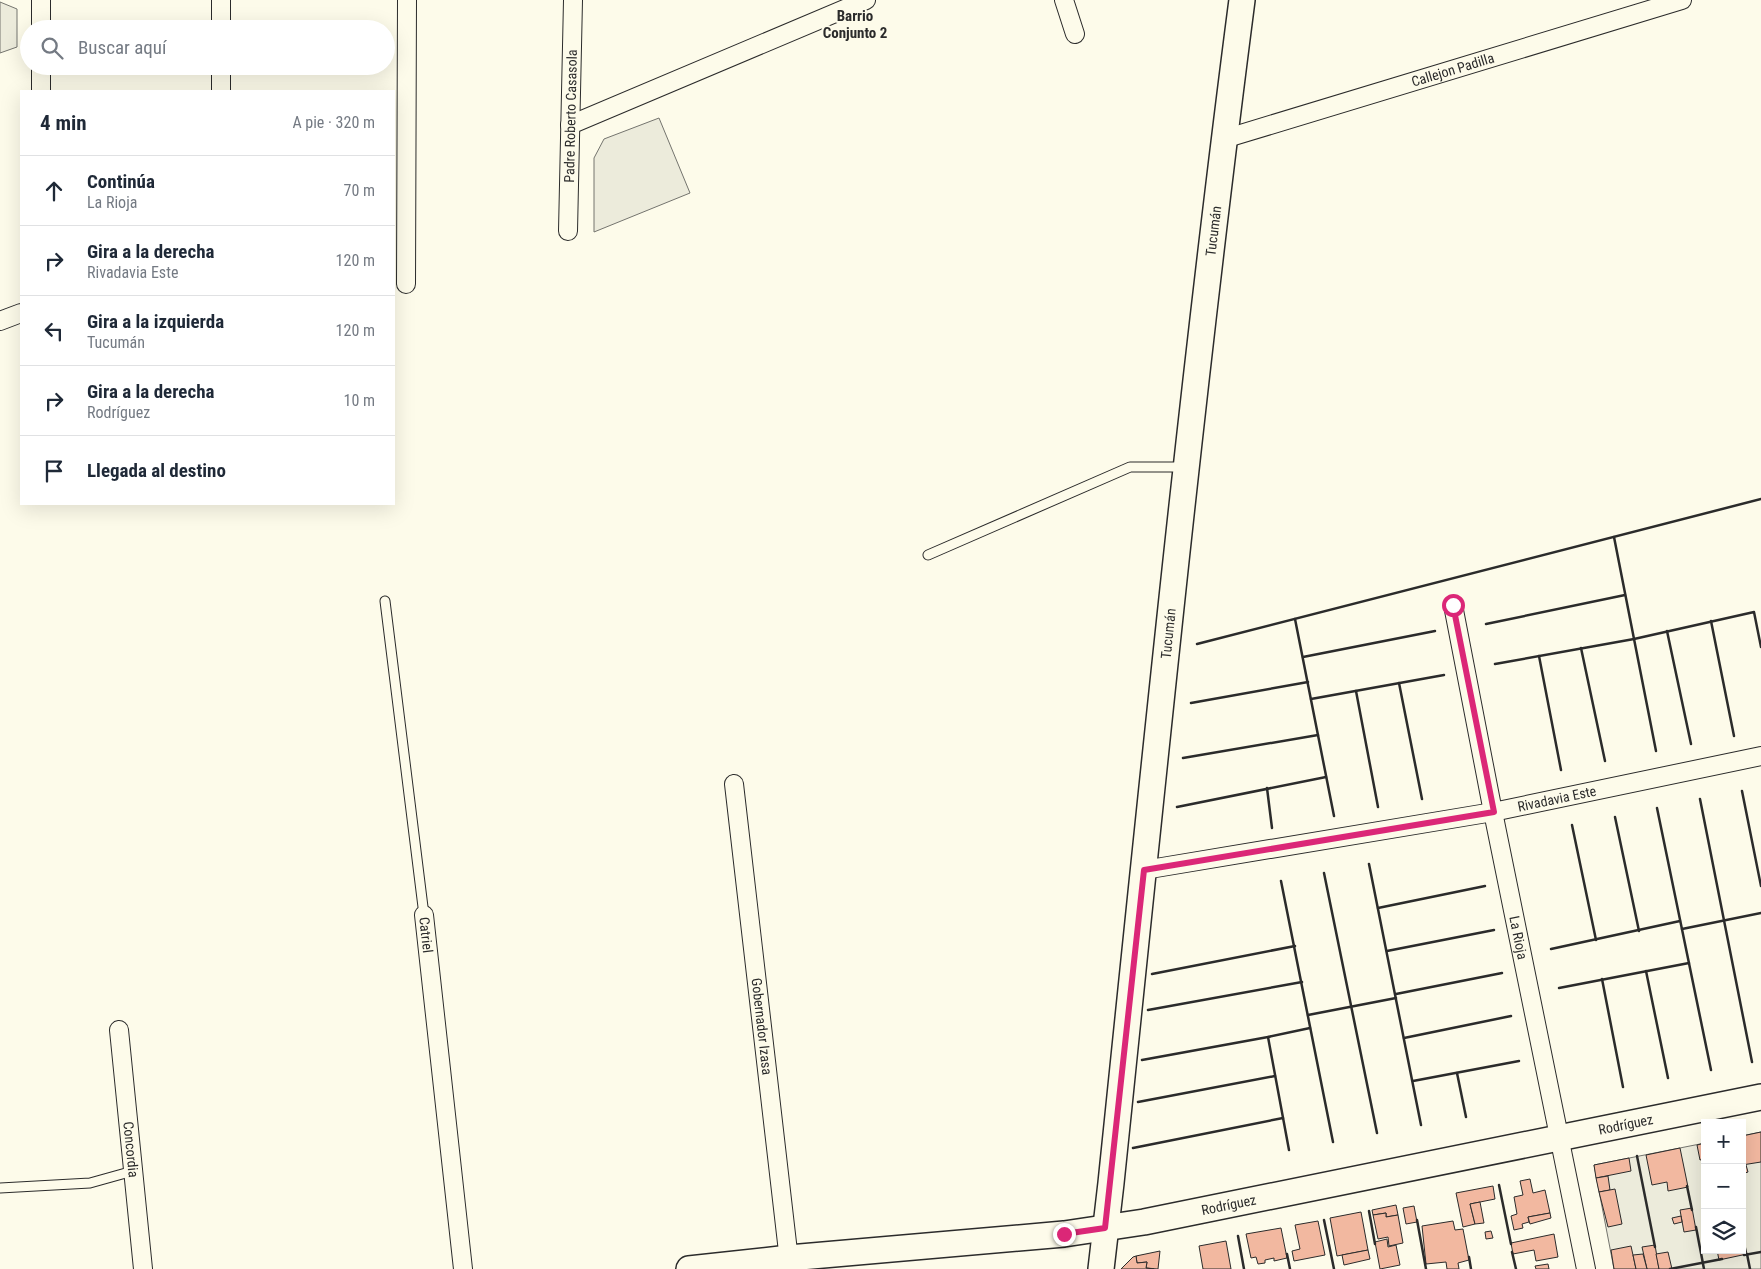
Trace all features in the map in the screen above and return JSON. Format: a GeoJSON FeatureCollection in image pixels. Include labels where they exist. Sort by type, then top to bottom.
{"type":"FeatureCollection","features":[{"type":"Feature","properties":{"kind":"main road","name":"Tucumán"},"geometry":{"type":"LineString","coordinates":[[1101,1269],[1187,467],[1224,140],[1242,0]]}},
{"type":"Feature","properties":{"kind":"main road","name":"Rodríguez"},"geometry":{"type":"LineString","coordinates":[[689,1269],[790,1264],[1105,1228],[1154,1220],[1761,1097]]}},
{"type":"Feature","properties":{"kind":"street"},"geometry":{"type":"LineString","coordinates":[[41,0],[41,20]]}},
{"type":"Feature","properties":{"kind":"street"},"geometry":{"type":"LineString","coordinates":[[221,0],[221,20]]}},
{"type":"Feature","properties":{"kind":"street"},"geometry":{"type":"LineString","coordinates":[[406,284],[400,166],[407,0]]}},
{"type":"Feature","properties":{"kind":"street","name":"Padre Roberto Casasola"},"geometry":{"type":"LineString","coordinates":[[568,231],[573,0]]}},
{"type":"Feature","properties":{"kind":"street"},"geometry":{"type":"LineString","coordinates":[[570,125],[866,0]]}},
{"type":"Feature","properties":{"kind":"street"},"geometry":{"type":"LineString","coordinates":[[1064,0],[1075,34]]}},
{"type":"Feature","properties":{"kind":"street","name":"Callejon Padilla"},"geometry":{"type":"LineString","coordinates":[[1224,140],[1682,0]]}},
{"type":"Feature","properties":{"kind":"street"},"geometry":{"type":"LineString","coordinates":[[41,75],[41,90]]}},
{"type":"Feature","properties":{"kind":"street"},"geometry":{"type":"LineString","coordinates":[[221,75],[221,90]]}},
{"type":"Feature","properties":{"kind":"street"},"geometry":{"type":"LineString","coordinates":[[0,321],[20,313]]}},
{"type":"Feature","properties":{"kind":"street","name":"La Rioja"},"geometry":{"type":"LineString","coordinates":[[1453,605],[1586,1269]]}},
{"type":"Feature","properties":{"kind":"street","name":"Rivadavia Este"},"geometry":{"type":"LineString","coordinates":[[1144,870],[1494,812],[1761,756]]}},
{"type":"Feature","properties":{"kind":"street","name":"Gobernador Izasa"},"geometry":{"type":"LineString","coordinates":[[734,784],[790,1264]]}},
{"type":"Feature","properties":{"kind":"street","name":"Catriel"},"geometry":{"type":"LineString","coordinates":[[424,915],[463,1269]]}},
{"type":"Feature","properties":{"kind":"street","name":"Concordia"},"geometry":{"type":"LineString","coordinates":[[119,1030],[143,1269]]}},
{"type":"Feature","properties":{"kind":"lane"},"geometry":{"type":"LineString","coordinates":[[928,556],[1130,467],[1187,467]]}},
{"type":"Feature","properties":{"kind":"lane","name":"Catriel"},"geometry":{"type":"LineString","coordinates":[[385,601],[424,915]]}},
{"type":"Feature","properties":{"kind":"lane"},"geometry":{"type":"LineString","coordinates":[[0,1188],[90,1183],[133,1170]]}},
{"type":"Feature","properties":{"kind":"shaded area"},"geometry":{"type":"Polygon","coordinates":[[[0,2],[17,9],[17,47],[0,53],[0,2]]]}},
{"type":"Feature","properties":{"kind":"shaded area"},"geometry":{"type":"Polygon","coordinates":[[[659,118],[690,193],[594,232],[594,158],[604,139],[659,118]]]}},
{"type":"Feature","properties":{"kind":"shaded area"},"geometry":{"type":"Polygon","coordinates":[[[1761,1132],[1761,1269],[1614,1269],[1594,1165],[1701,1144],[1701,1254],[1746,1254],[1746,1135],[1761,1132]]]}},
{"type":"Feature","properties":{"kind":"building"},"geometry":{"type":"Polygon","coordinates":[[[1761,1132],[1761,1162],[1746,1164],[1746,1135],[1761,1132]]]}},
{"type":"Feature","properties":{"kind":"building"},"geometry":{"type":"Polygon","coordinates":[[[1701,1144],[1701,1160],[1700,1160],[1697,1145],[1701,1144]]]}},
{"type":"Feature","properties":{"kind":"building"},"geometry":{"type":"Polygon","coordinates":[[[1680,1148],[1688,1187],[1668,1191],[1667,1182],[1652,1185],[1646,1155],[1680,1148]]]}},
{"type":"Feature","properties":{"kind":"building"},"geometry":{"type":"Polygon","coordinates":[[[1629,1158],[1631,1171],[1596,1178],[1594,1165],[1629,1158]]]}},
{"type":"Feature","properties":{"kind":"building"},"geometry":{"type":"Polygon","coordinates":[[[1608,1176],[1610,1190],[1599,1192],[1596,1178],[1608,1176]]]}},
{"type":"Feature","properties":{"kind":"building"},"geometry":{"type":"Polygon","coordinates":[[[1530,1179],[1533,1193],[1545,1190],[1550,1213],[1528,1217],[1529,1222],[1522,1224],[1523,1228],[1514,1230],[1511,1216],[1517,1214],[1514,1197],[1523,1195],[1520,1181],[1530,1179]]]}},
{"type":"Feature","properties":{"kind":"building"},"geometry":{"type":"Polygon","coordinates":[[[1493,1186],[1495,1199],[1470,1204],[1475,1224],[1463,1227],[1456,1193],[1493,1186]]]}},
{"type":"Feature","properties":{"kind":"building"},"geometry":{"type":"Polygon","coordinates":[[[1615,1189],[1622,1224],[1608,1227],[1599,1192],[1615,1189]]]}},
{"type":"Feature","properties":{"kind":"building"},"geometry":{"type":"Polygon","coordinates":[[[1480,1202],[1484,1223],[1475,1224],[1470,1204],[1480,1202]]]}},
{"type":"Feature","properties":{"kind":"building"},"geometry":{"type":"Polygon","coordinates":[[[1396,1205],[1398,1215],[1386,1217],[1386,1213],[1373,1215],[1372,1210],[1396,1205]]]}},
{"type":"Feature","properties":{"kind":"building"},"geometry":{"type":"Polygon","coordinates":[[[1414,1206],[1417,1222],[1406,1224],[1403,1208],[1414,1206]]]}},
{"type":"Feature","properties":{"kind":"building"},"geometry":{"type":"Polygon","coordinates":[[[1692,1208],[1696,1230],[1684,1232],[1680,1210],[1692,1208]]]}},
{"type":"Feature","properties":{"kind":"building"},"geometry":{"type":"Polygon","coordinates":[[[1361,1212],[1368,1250],[1337,1256],[1330,1218],[1361,1212]]]}},
{"type":"Feature","properties":{"kind":"building"},"geometry":{"type":"Polygon","coordinates":[[[1386,1213],[1386,1217],[1398,1215],[1403,1243],[1389,1246],[1388,1237],[1378,1239],[1373,1215],[1386,1213]]]}},
{"type":"Feature","properties":{"kind":"building"},"geometry":{"type":"Polygon","coordinates":[[[1550,1213],[1551,1218],[1530,1224],[1528,1217],[1550,1213]]]}},
{"type":"Feature","properties":{"kind":"building"},"geometry":{"type":"Polygon","coordinates":[[[1681,1216],[1682,1222],[1674,1224],[1672,1218],[1681,1216]]]}},
{"type":"Feature","properties":{"kind":"building"},"geometry":{"type":"Polygon","coordinates":[[[1318,1221],[1325,1255],[1294,1261],[1292,1251],[1300,1249],[1295,1225],[1318,1221]]]}},
{"type":"Feature","properties":{"kind":"building"},"geometry":{"type":"Polygon","coordinates":[[[1453,1221],[1455,1230],[1463,1229],[1469,1260],[1458,1263],[1459,1269],[1447,1269],[1446,1262],[1426,1264],[1422,1226],[1453,1221]]]}},
{"type":"Feature","properties":{"kind":"building"},"geometry":{"type":"Polygon","coordinates":[[[1281,1228],[1287,1258],[1274,1261],[1274,1258],[1265,1260],[1265,1263],[1258,1264],[1256,1257],[1251,1258],[1246,1234],[1281,1228]]]}},
{"type":"Feature","properties":{"kind":"building"},"geometry":{"type":"Polygon","coordinates":[[[1491,1231],[1493,1238],[1486,1239],[1485,1232],[1491,1231]]]}},
{"type":"Feature","properties":{"kind":"building"},"geometry":{"type":"Polygon","coordinates":[[[1554,1234],[1558,1257],[1536,1261],[1534,1250],[1513,1254],[1511,1243],[1554,1234]]]}},
{"type":"Feature","properties":{"kind":"building"},"geometry":{"type":"Polygon","coordinates":[[[1387,1239],[1388,1247],[1396,1245],[1400,1265],[1380,1269],[1375,1242],[1387,1239]]]}},
{"type":"Feature","properties":{"kind":"building"},"geometry":{"type":"Polygon","coordinates":[[[1226,1241],[1231,1269],[1203,1269],[1199,1246],[1226,1241]]]}},
{"type":"Feature","properties":{"kind":"building"},"geometry":{"type":"Polygon","coordinates":[[[1655,1245],[1659,1269],[1647,1269],[1642,1247],[1655,1245]]]}},
{"type":"Feature","properties":{"kind":"building"},"geometry":{"type":"Polygon","coordinates":[[[1631,1246],[1636,1269],[1614,1269],[1611,1250],[1631,1246]]]}},
{"type":"Feature","properties":{"kind":"building"},"geometry":{"type":"Polygon","coordinates":[[[1746,1249],[1747,1254],[1719,1260],[1718,1254],[1746,1254],[1746,1249]]]}},
{"type":"Feature","properties":{"kind":"building"},"geometry":{"type":"Polygon","coordinates":[[[1368,1250],[1370,1259],[1344,1265],[1342,1255],[1368,1250]]]}},
{"type":"Feature","properties":{"kind":"building"},"geometry":{"type":"Polygon","coordinates":[[[1160,1251],[1158,1269],[1146,1268],[1147,1262],[1137,1263],[1136,1256],[1160,1251]]]}},
{"type":"Feature","properties":{"kind":"building"},"geometry":{"type":"Polygon","coordinates":[[[1668,1252],[1672,1269],[1659,1269],[1656,1254],[1668,1252]]]}},
{"type":"Feature","properties":{"kind":"building"},"geometry":{"type":"Polygon","coordinates":[[[1643,1254],[1647,1269],[1636,1269],[1633,1255],[1643,1254]]]}},
{"type":"Feature","properties":{"kind":"building"},"geometry":{"type":"Polygon","coordinates":[[[1136,1256],[1137,1263],[1147,1262],[1146,1268],[1154,1269],[1121,1269],[1136,1256]]]}},
{"type":"Feature","properties":{"kind":"building"},"geometry":{"type":"Polygon","coordinates":[[[1548,1264],[1549,1269],[1536,1269],[1535,1266],[1548,1264]]]}},
{"type":"Feature","properties":{"kind":"wall"},"geometry":{"type":"LineString","coordinates":[[1197,644],[1761,499]]}},
{"type":"Feature","properties":{"kind":"wall"},"geometry":{"type":"LineString","coordinates":[[1614,537],[1656,751]]}},
{"type":"Feature","properties":{"kind":"wall"},"geometry":{"type":"LineString","coordinates":[[1486,624],[1625,595]]}},
{"type":"Feature","properties":{"kind":"wall"},"geometry":{"type":"LineString","coordinates":[[1495,664],[1634,639],[1754,612],[1761,647]]}},
{"type":"Feature","properties":{"kind":"wall"},"geometry":{"type":"LineString","coordinates":[[1295,619],[1334,816]]}},
{"type":"Feature","properties":{"kind":"wall"},"geometry":{"type":"LineString","coordinates":[[1711,621],[1734,736]]}},
{"type":"Feature","properties":{"kind":"wall"},"geometry":{"type":"LineString","coordinates":[[1303,657],[1435,631]]}},
{"type":"Feature","properties":{"kind":"wall"},"geometry":{"type":"LineString","coordinates":[[1667,631],[1691,744]]}},
{"type":"Feature","properties":{"kind":"wall"},"geometry":{"type":"LineString","coordinates":[[1581,648],[1605,761]]}},
{"type":"Feature","properties":{"kind":"wall"},"geometry":{"type":"LineString","coordinates":[[1539,656],[1561,770]]}},
{"type":"Feature","properties":{"kind":"wall"},"geometry":{"type":"LineString","coordinates":[[1311,699],[1444,675]]}},
{"type":"Feature","properties":{"kind":"wall"},"geometry":{"type":"LineString","coordinates":[[1191,703],[1308,682]]}},
{"type":"Feature","properties":{"kind":"wall"},"geometry":{"type":"LineString","coordinates":[[1399,683],[1422,799]]}},
{"type":"Feature","properties":{"kind":"wall"},"geometry":{"type":"LineString","coordinates":[[1356,691],[1378,807]]}},
{"type":"Feature","properties":{"kind":"wall"},"geometry":{"type":"LineString","coordinates":[[1183,758],[1318,735]]}},
{"type":"Feature","properties":{"kind":"wall"},"geometry":{"type":"LineString","coordinates":[[1177,807],[1326,777]]}},
{"type":"Feature","properties":{"kind":"wall"},"geometry":{"type":"LineString","coordinates":[[1267,788],[1272,828]]}},
{"type":"Feature","properties":{"kind":"wall"},"geometry":{"type":"LineString","coordinates":[[1742,791],[1761,886]]}},
{"type":"Feature","properties":{"kind":"wall"},"geometry":{"type":"LineString","coordinates":[[1700,799],[1752,1062]]}},
{"type":"Feature","properties":{"kind":"wall"},"geometry":{"type":"LineString","coordinates":[[1657,808],[1711,1070]]}},
{"type":"Feature","properties":{"kind":"wall"},"geometry":{"type":"LineString","coordinates":[[1615,817],[1639,931]]}},
{"type":"Feature","properties":{"kind":"wall"},"geometry":{"type":"LineString","coordinates":[[1572,825],[1596,940]]}},
{"type":"Feature","properties":{"kind":"wall"},"geometry":{"type":"LineString","coordinates":[[1369,864],[1421,1125]]}},
{"type":"Feature","properties":{"kind":"wall"},"geometry":{"type":"LineString","coordinates":[[1324,873],[1377,1133]]}},
{"type":"Feature","properties":{"kind":"wall"},"geometry":{"type":"LineString","coordinates":[[1281,881],[1333,1142]]}},
{"type":"Feature","properties":{"kind":"wall"},"geometry":{"type":"LineString","coordinates":[[1378,908],[1485,886]]}},
{"type":"Feature","properties":{"kind":"wall"},"geometry":{"type":"LineString","coordinates":[[1682,929],[1761,913]]}},
{"type":"Feature","properties":{"kind":"wall"},"geometry":{"type":"LineString","coordinates":[[1551,949],[1680,921]]}},
{"type":"Feature","properties":{"kind":"wall"},"geometry":{"type":"LineString","coordinates":[[1387,951],[1494,930]]}},
{"type":"Feature","properties":{"kind":"wall"},"geometry":{"type":"LineString","coordinates":[[1152,974],[1295,946]]}},
{"type":"Feature","properties":{"kind":"wall"},"geometry":{"type":"LineString","coordinates":[[1559,988],[1689,963]]}},
{"type":"Feature","properties":{"kind":"wall"},"geometry":{"type":"LineString","coordinates":[[1646,971],[1668,1078]]}},
{"type":"Feature","properties":{"kind":"wall"},"geometry":{"type":"LineString","coordinates":[[1396,994],[1502,973]]}},
{"type":"Feature","properties":{"kind":"wall"},"geometry":{"type":"LineString","coordinates":[[1602,979],[1623,1087]]}},
{"type":"Feature","properties":{"kind":"wall"},"geometry":{"type":"LineString","coordinates":[[1148,1010],[1302,982]]}},
{"type":"Feature","properties":{"kind":"wall"},"geometry":{"type":"LineString","coordinates":[[1308,1015],[1396,998]]}},
{"type":"Feature","properties":{"kind":"wall"},"geometry":{"type":"LineString","coordinates":[[1404,1038],[1511,1016]]}},
{"type":"Feature","properties":{"kind":"wall"},"geometry":{"type":"LineString","coordinates":[[1142,1060],[1310,1028]]}},
{"type":"Feature","properties":{"kind":"wall"},"geometry":{"type":"LineString","coordinates":[[1268,1037],[1289,1150]]}},
{"type":"Feature","properties":{"kind":"wall"},"geometry":{"type":"LineString","coordinates":[[1413,1081],[1519,1061]]}},
{"type":"Feature","properties":{"kind":"wall"},"geometry":{"type":"LineString","coordinates":[[1457,1073],[1466,1117]]}},
{"type":"Feature","properties":{"kind":"wall"},"geometry":{"type":"LineString","coordinates":[[1138,1102],[1275,1076]]}},
{"type":"Feature","properties":{"kind":"wall"},"geometry":{"type":"LineString","coordinates":[[1133,1148],[1283,1118]]}},
{"type":"Feature","properties":{"kind":"wall"},"geometry":{"type":"LineString","coordinates":[[1637,1156],[1655,1247]]}},
{"type":"Feature","properties":{"kind":"wall"},"geometry":{"type":"LineString","coordinates":[[1499,1185],[1511,1244]]}},
{"type":"Feature","properties":{"kind":"wall"},"geometry":{"type":"LineString","coordinates":[[1687,1186],[1692,1210]]}},
{"type":"Feature","properties":{"kind":"wall"},"geometry":{"type":"LineString","coordinates":[[1369,1211],[1375,1244]]}},
{"type":"Feature","properties":{"kind":"wall"},"geometry":{"type":"LineString","coordinates":[[1324,1220],[1334,1269]]}},
{"type":"Feature","properties":{"kind":"wall"},"geometry":{"type":"LineString","coordinates":[[1417,1220],[1426,1269]]}},
{"type":"Feature","properties":{"kind":"wall"},"geometry":{"type":"LineString","coordinates":[[1696,1227],[1704,1269]]}},
{"type":"Feature","properties":{"kind":"wall"},"geometry":{"type":"LineString","coordinates":[[1238,1236],[1244,1269]]}},
{"type":"Feature","properties":{"kind":"wall"},"geometry":{"type":"LineString","coordinates":[[1512,1252],[1516,1269]]}},
{"type":"Feature","properties":{"kind":"wall"},"geometry":{"type":"LineString","coordinates":[[1744,1255],[1761,1252]]}},
{"type":"Feature","properties":{"kind":"wall"},"geometry":{"type":"LineString","coordinates":[[1287,1254],[1290,1269]]}},
{"type":"Feature","properties":{"kind":"wall"},"geometry":{"type":"LineString","coordinates":[[1747,1254],[1750,1269]]}},
{"type":"Feature","properties":{"kind":"wall"},"geometry":{"type":"LineString","coordinates":[[1469,1257],[1471,1269]]}},
{"type":"Feature","properties":{"kind":"wall"},"geometry":{"type":"LineString","coordinates":[[1670,1269],[1722,1259]]}},
{"type":"Feature","properties":{"kind":"district","name":"Barrio Conjunto 2"},"geometry":{"type":"Point","coordinates":[855,24]}},
{"type":"Feature","properties":{"kind":"route"},"geometry":{"type":"LineString","coordinates":[[1064,1234],[1105,1228],[1144,870],[1494,812],[1453,605]]}}]}
